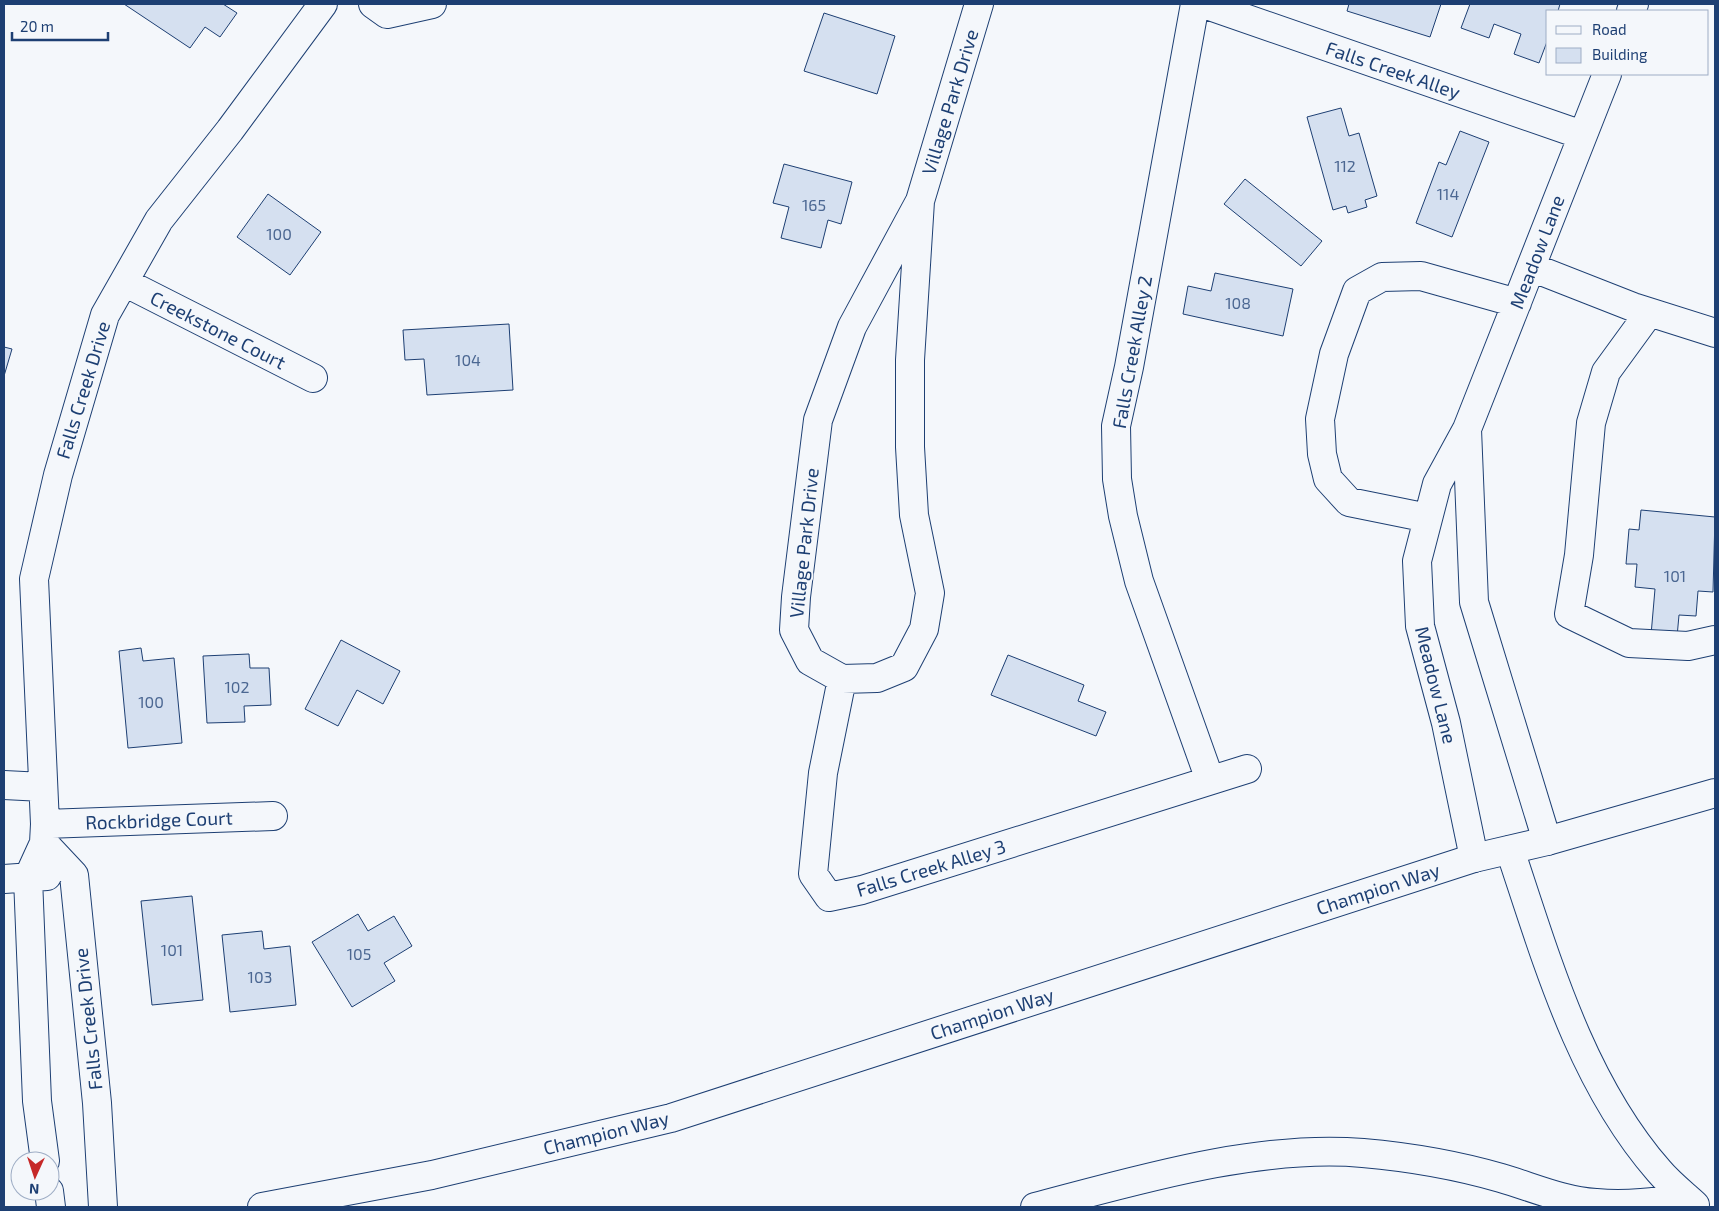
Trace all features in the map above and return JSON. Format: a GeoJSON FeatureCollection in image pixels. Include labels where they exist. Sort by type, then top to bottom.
{"type":"FeatureCollection","features":[{"type":"Feature","properties":{"kind":"street","name":"Falls Creek Drive"},"geometry":{"type":"LineString","coordinates":[[44,1151],[37,1101],[16,878],[44,833],[34,579],[58,474],[105,315],[159,220],[230,130],[323,4]]}},
{"type":"Feature","properties":{"kind":"street"},"geometry":{"type":"LineString","coordinates":[[373,4],[387,14],[414,10],[432,4]]}},
{"type":"Feature","properties":{"kind":"street","name":"Village Park Drive"},"geometry":{"type":"LineString","coordinates":[[920,201],[910,360],[910,447],[914,515],[930,593],[924,629],[904,667],[877,678],[842,679],[810,661],[794,630],[796,597],[818,420],[852,326],[920,201],[979,4]]}},
{"type":"Feature","properties":{"kind":"street","name":"Falls Creek Alley 2"},"geometry":{"type":"LineString","coordinates":[[1195,4],[1116,426],[1120,497],[1139,581],[1210,780]]}},
{"type":"Feature","properties":{"kind":"street","name":"Falls Creek Alley"},"geometry":{"type":"LineString","coordinates":[[1204,4],[1582,136]]}},
{"type":"Feature","properties":{"kind":"street","name":"Meadow Lane"},"geometry":{"type":"LineString","coordinates":[[1474,858],[1446,722],[1420,626],[1417,561],[1437,484],[1467,430],[1607,75]]}},
{"type":"Feature","properties":{"kind":"street"},"geometry":{"type":"LineString","coordinates":[[1531,267],[1649,312],[1715,334]]}},
{"type":"Feature","properties":{"kind":"street"},"geometry":{"type":"LineString","coordinates":[[1428,518],[1349,502],[1328,479],[1322,454],[1320,419],[1334,354],[1357,291],[1382,277],[1421,276],[1516,304]]}},
{"type":"Feature","properties":{"kind":"street","name":"Creekstone Court"},"geometry":{"type":"LineString","coordinates":[[124,282],[313,378]]}},
{"type":"Feature","properties":{"kind":"street"},"geometry":{"type":"LineString","coordinates":[[1649,312],[1606,372],[1591,423],[1579,555],[1569,614],[1629,643],[1688,646],[1715,640]]}},
{"type":"Feature","properties":{"kind":"street","name":"Meadow Lane"},"geometry":{"type":"LineString","coordinates":[[1467,430],[1474,602],[1547,841]]}},
{"type":"Feature","properties":{"kind":"street","name":"Falls Creek Alley 3"},"geometry":{"type":"LineString","coordinates":[[842,679],[822,773],[814,874],[829,897],[862,890],[1247,769]]}},
{"type":"Feature","properties":{"kind":"street"},"geometry":{"type":"LineString","coordinates":[[4,785],[43,787]]}},
{"type":"Feature","properties":{"kind":"street","name":"Champion Way"},"geometry":{"type":"LineString","coordinates":[[262,1207],[432,1175],[671,1118],[1474,858],[1547,841],[1715,792]]}},
{"type":"Feature","properties":{"kind":"street","name":"Rockbridge Court"},"geometry":{"type":"LineString","coordinates":[[44,833],[273,816]]}},
{"type":"Feature","properties":{"kind":"street"},"geometry":{"type":"LineString","coordinates":[[44,833],[74,874]]}},
{"type":"Feature","properties":{"kind":"street"},"geometry":{"type":"LineString","coordinates":[[1510,850],[1549,967],[1596,1079],[1639,1147],[1660,1173],[1692,1202]]}},
{"type":"Feature","properties":{"kind":"street","name":"Falls Creek Drive"},"geometry":{"type":"LineString","coordinates":[[74,874],[97,1103],[103,1207]]}},
{"type":"Feature","properties":{"kind":"street"},"geometry":{"type":"LineString","coordinates":[[16,878],[74,874]]}},
{"type":"Feature","properties":{"kind":"street"},"geometry":{"type":"LineString","coordinates":[[1035,1207],[1119,1185],[1233,1160],[1304,1152],[1338,1151],[1405,1158],[1458,1167],[1566,1199],[1594,1203],[1648,1204],[1692,1202]]}},
{"type":"Feature","properties":{"kind":"building"},"geometry":{"type":"Polygon","coordinates":[[[124,4],[223,4],[237,13],[220,37],[205,27],[190,48],[124,4]]]}},
{"type":"Feature","properties":{"kind":"building"},"geometry":{"type":"Polygon","coordinates":[[[1349,4],[1441,4],[1430,37],[1347,11],[1349,4]]]}},
{"type":"Feature","properties":{"kind":"building"},"geometry":{"type":"Polygon","coordinates":[[[1470,4],[1560,4],[1558,10],[1546,10],[1546,44],[1539,63],[1514,54],[1521,34],[1494,24],[1489,38],[1461,28],[1470,4]]]}},
{"type":"Feature","properties":{"kind":"building"},"geometry":{"type":"Polygon","coordinates":[[[824,13],[895,36],[877,94],[804,71],[824,13]]]}},
{"type":"Feature","properties":{"kind":"building"},"geometry":{"type":"Polygon","coordinates":[[[1341,108],[1349,136],[1359,133],[1377,196],[1365,200],[1367,207],[1348,213],[1346,206],[1333,210],[1307,117],[1341,108]]]}},
{"type":"Feature","properties":{"kind":"building"},"geometry":{"type":"Polygon","coordinates":[[[1460,131],[1489,142],[1452,237],[1416,223],[1439,162],[1446,165],[1460,131]]]}},
{"type":"Feature","properties":{"kind":"building"},"geometry":{"type":"Polygon","coordinates":[[[784,164],[852,182],[841,224],[828,220],[821,248],[781,238],[789,207],[773,203],[784,164]]]}},
{"type":"Feature","properties":{"kind":"building"},"geometry":{"type":"Polygon","coordinates":[[[1245,179],[1322,241],[1301,266],[1224,204],[1245,179]]]}},
{"type":"Feature","properties":{"kind":"building"},"geometry":{"type":"Polygon","coordinates":[[[268,194],[321,232],[290,275],[237,237],[268,194]]]}},
{"type":"Feature","properties":{"kind":"building"},"geometry":{"type":"Polygon","coordinates":[[[1215,273],[1293,289],[1283,336],[1183,314],[1188,286],[1211,291],[1215,273]]]}},
{"type":"Feature","properties":{"kind":"building"},"geometry":{"type":"Polygon","coordinates":[[[509,324],[513,390],[427,395],[424,359],[405,360],[403,330],[509,324]]]}},
{"type":"Feature","properties":{"kind":"building"},"geometry":{"type":"Polygon","coordinates":[[[4,347],[12,349],[4,376],[4,347]]]}},
{"type":"Feature","properties":{"kind":"building"},"geometry":{"type":"Polygon","coordinates":[[[1641,510],[1715,517],[1713,592],[1698,591],[1696,616],[1679,615],[1677,637],[1651,635],[1655,589],[1635,587],[1637,564],[1626,564],[1629,529],[1639,530],[1641,510]]]}},
{"type":"Feature","properties":{"kind":"building"},"geometry":{"type":"Polygon","coordinates":[[[341,640],[400,671],[383,704],[357,690],[338,726],[305,709],[341,640]]]}},
{"type":"Feature","properties":{"kind":"building"},"geometry":{"type":"Polygon","coordinates":[[[141,648],[143,661],[174,658],[182,743],[128,748],[119,651],[141,648]]]}},
{"type":"Feature","properties":{"kind":"building"},"geometry":{"type":"Polygon","coordinates":[[[249,654],[250,668],[269,668],[271,705],[244,706],[245,722],[207,723],[203,656],[249,654]]]}},
{"type":"Feature","properties":{"kind":"building"},"geometry":{"type":"Polygon","coordinates":[[[1008,655],[1084,685],[1078,701],[1106,712],[1096,736],[991,695],[1008,655]]]}},
{"type":"Feature","properties":{"kind":"building"},"geometry":{"type":"Polygon","coordinates":[[[192,896],[203,1000],[152,1005],[141,901],[192,896]]]}},
{"type":"Feature","properties":{"kind":"building"},"geometry":{"type":"Polygon","coordinates":[[[358,914],[368,931],[394,916],[412,946],[384,963],[395,981],[352,1007],[312,942],[358,914]]]}},
{"type":"Feature","properties":{"kind":"building"},"geometry":{"type":"Polygon","coordinates":[[[262,931],[264,949],[290,946],[296,1005],[230,1012],[222,935],[262,931]]]}}]}
